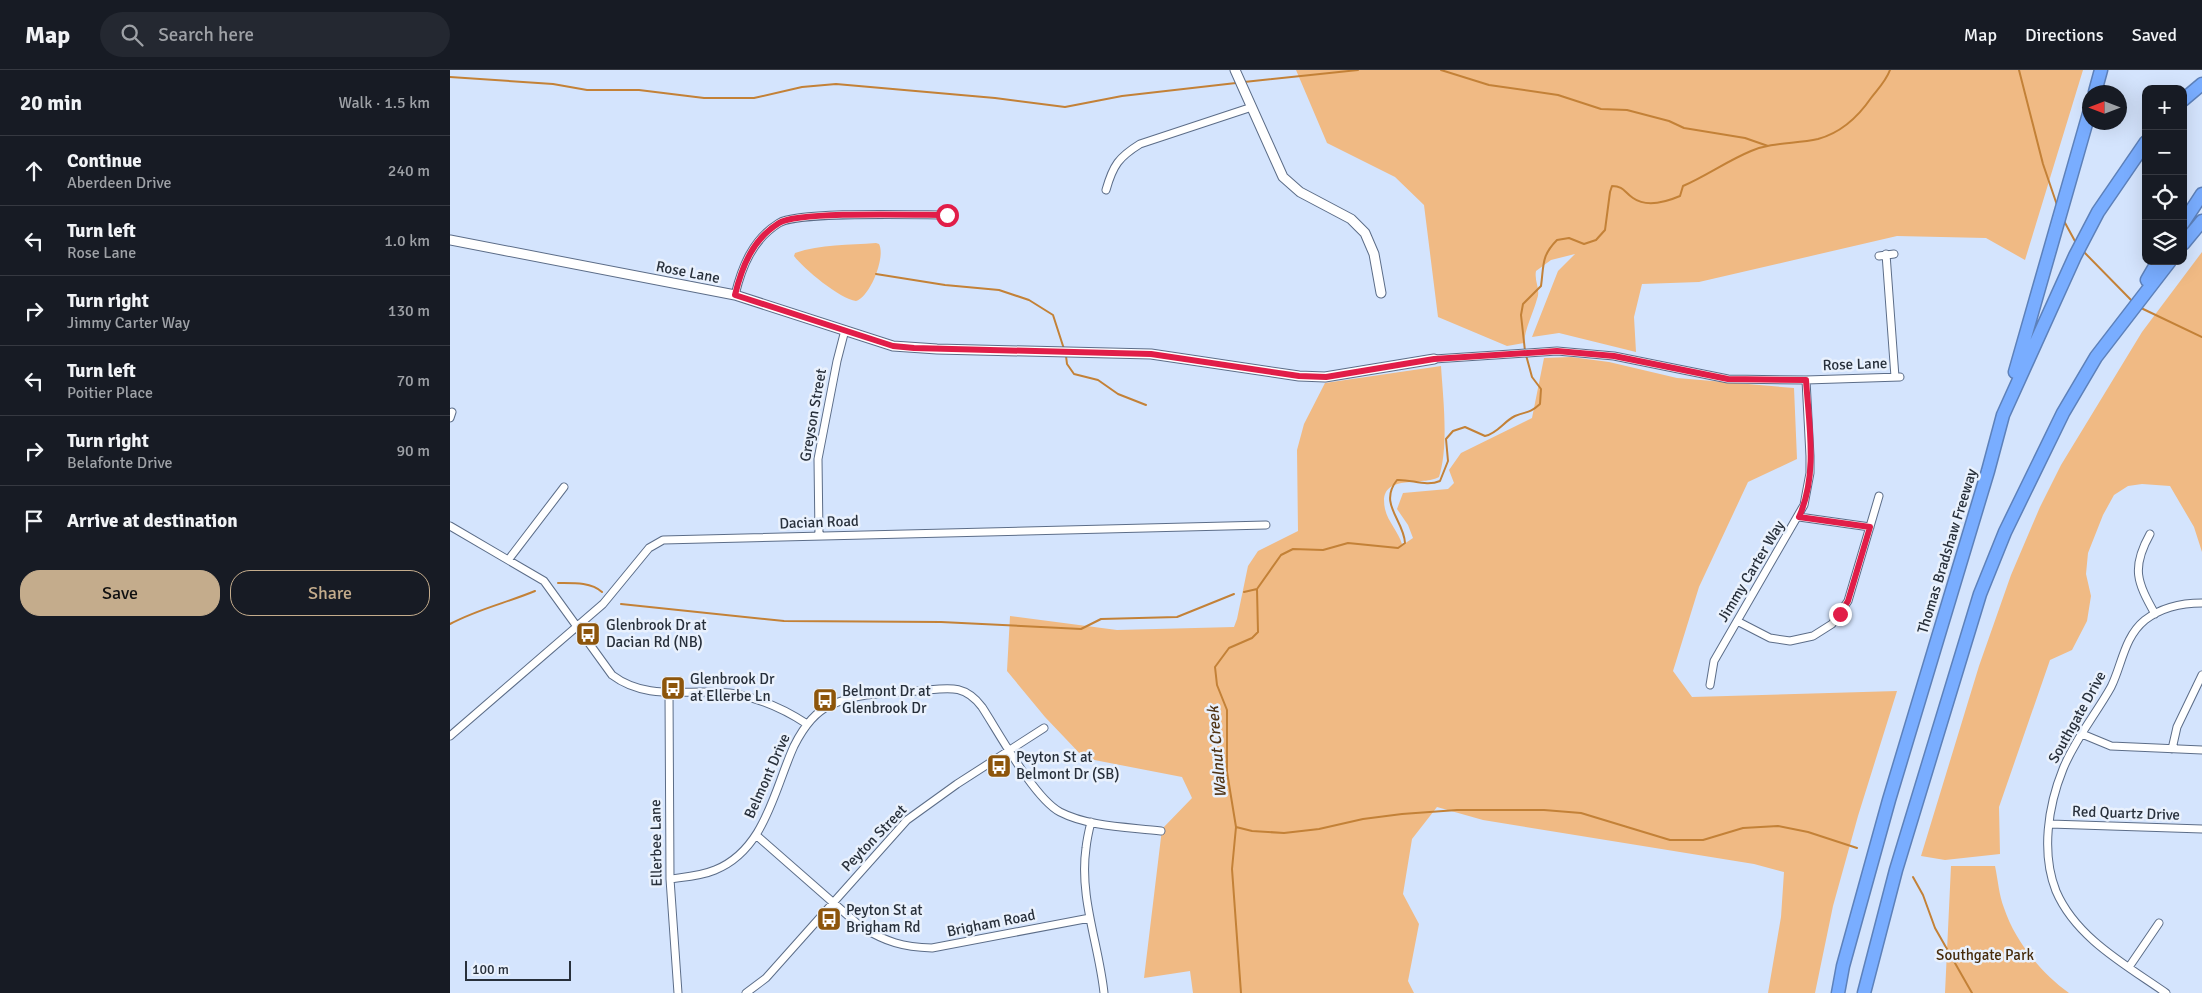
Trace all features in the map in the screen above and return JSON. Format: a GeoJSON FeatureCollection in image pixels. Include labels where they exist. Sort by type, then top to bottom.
{"type":"FeatureCollection","features":[{"type":"Feature","properties":{"kind":"highway"},"geometry":{"type":"LineString","coordinates":[[2096,85],[2101,70]]}},
{"type":"Feature","properties":{"kind":"highway"},"geometry":{"type":"LineString","coordinates":[[2187,97],[2202,84]]}},
{"type":"Feature","properties":{"kind":"highway"},"geometry":{"type":"LineString","coordinates":[[2003,415],[2084,130]]}},
{"type":"Feature","properties":{"kind":"highway","name":"Thomas Bradshaw Freeway"},"geometry":{"type":"LineString","coordinates":[[1838,993],[1843,966],[1886,809],[1988,471],[2003,415],[2075,256],[2098,212],[2120,177],[2142,147]]}},
{"type":"Feature","properties":{"kind":"highway"},"geometry":{"type":"LineString","coordinates":[[2185,220],[2202,194]]}},
{"type":"Feature","properties":{"kind":"highway"},"geometry":{"type":"LineString","coordinates":[[2187,239],[2202,221]]}},
{"type":"Feature","properties":{"kind":"highway"},"geometry":{"type":"LineString","coordinates":[[1864,993],[1896,870],[1980,594],[2005,532],[2063,413],[2096,357],[2155,265]]}},
{"type":"Feature","properties":{"kind":"highway"},"geometry":{"type":"LineString","coordinates":[[2096,357],[2167,265]]}},
{"type":"Feature","properties":{"kind":"street"},"geometry":{"type":"LineString","coordinates":[[1236,70],[1275,162],[1288,182],[1300,192],[1351,219],[1365,233],[1373,249],[1381,293]]}},
{"type":"Feature","properties":{"kind":"street"},"geometry":{"type":"LineString","coordinates":[[1106,190],[1111,170],[1124,154],[1140,144],[1252,107]]}},
{"type":"Feature","properties":{"kind":"street"},"geometry":{"type":"LineString","coordinates":[[735,295],[740,273],[751,251],[766,232],[781,221],[818,216],[947,215]]}},
{"type":"Feature","properties":{"kind":"street","name":"Rose Lane"},"geometry":{"type":"LineString","coordinates":[[450,240],[735,295],[893,346],[1151,354],[1299,376],[1326,377],[1434,359],[1538,352],[1593,353],[1728,379],[1806,380],[1897,377],[1886,255]]}},
{"type":"Feature","properties":{"kind":"street","name":"Greyson Street"},"geometry":{"type":"LineString","coordinates":[[819,535],[818,459],[837,361],[846,330]]}},
{"type":"Feature","properties":{"kind":"street","name":"Jimmy Carter Way"},"geometry":{"type":"LineString","coordinates":[[1710,685],[1714,661],[1799,517],[1804,505],[1810,473],[1806,380]]}},
{"type":"Feature","properties":{"kind":"street"},"geometry":{"type":"LineString","coordinates":[[509,560],[564,487]]}},
{"type":"Feature","properties":{"kind":"street"},"geometry":{"type":"LineString","coordinates":[[1737,621],[1753,631],[1780,640],[1802,639],[1822,631],[1832,624],[1848,601],[1878,496]]}},
{"type":"Feature","properties":{"kind":"street"},"geometry":{"type":"LineString","coordinates":[[1799,517],[1870,527]]}},
{"type":"Feature","properties":{"kind":"street","name":"Dacian Road"},"geometry":{"type":"LineString","coordinates":[[450,736],[603,604],[642,556],[656,543],[672,539],[1266,525]]}},
{"type":"Feature","properties":{"kind":"street"},"geometry":{"type":"LineString","coordinates":[[450,526],[544,581],[612,675],[626,685],[640,690],[736,694],[792,714],[807,724]]}},
{"type":"Feature","properties":{"kind":"street"},"geometry":{"type":"LineString","coordinates":[[2150,534],[2140,557],[2138,576],[2144,595],[2155,614]]}},
{"type":"Feature","properties":{"kind":"street","name":"Southgate Drive"},"geometry":{"type":"LineString","coordinates":[[2166,993],[2093,941],[2072,919],[2063,904],[2049,864],[2047,840],[2063,768],[2110,688],[2132,636],[2145,621],[2171,606],[2202,603]]}},
{"type":"Feature","properties":{"kind":"street"},"geometry":{"type":"LineString","coordinates":[[2172,749],[2177,727],[2202,675]]}},
{"type":"Feature","properties":{"kind":"street","name":"Belmont Drive"},"geometry":{"type":"LineString","coordinates":[[670,879],[715,870],[748,847],[756,836],[792,752],[807,724],[830,705],[859,696],[950,689],[963,690],[973,696],[1035,789],[1048,804],[1060,812],[1091,822],[1161,831]]}},
{"type":"Feature","properties":{"kind":"street","name":"Ellerbee Lane"},"geometry":{"type":"LineString","coordinates":[[669,692],[670,879],[678,993]]}},
{"type":"Feature","properties":{"kind":"street","name":"Peyton Street"},"geometry":{"type":"LineString","coordinates":[[746,993],[766,978],[907,820],[1044,728]]}},
{"type":"Feature","properties":{"kind":"street"},"geometry":{"type":"LineString","coordinates":[[2082,734],[2111,746],[2202,750]]}},
{"type":"Feature","properties":{"kind":"street"},"geometry":{"type":"LineString","coordinates":[[1091,822],[1085,849],[1085,878],[1090,918],[1104,993]]}},
{"type":"Feature","properties":{"kind":"street","name":"Red Quartz Drive"},"geometry":{"type":"LineString","coordinates":[[2050,824],[2202,829]]}},
{"type":"Feature","properties":{"kind":"street","name":"Brigham Road"},"geometry":{"type":"LineString","coordinates":[[756,836],[861,926],[878,937],[906,947],[932,948],[1090,918]]}},
{"type":"Feature","properties":{"kind":"street"},"geometry":{"type":"LineString","coordinates":[[2129,967],[2159,923]]}},
{"type":"Feature","properties":{"kind":"green space"},"geometry":{"type":"Polygon","coordinates":[[[1296,70],[2083,70],[2025,260],[1986,238],[1897,236],[1699,282],[1642,284],[1634,317],[1636,352],[1559,333],[1532,337],[1558,271],[1575,254],[1551,260],[1536,271],[1538,295],[1527,326],[1524,343],[1507,346],[1438,317],[1424,205],[1395,177],[1327,143],[1296,70]]]}},
{"type":"Feature","properties":{"kind":"green space"},"geometry":{"type":"Polygon","coordinates":[[[879,244],[881,250],[875,276],[866,292],[856,301],[841,295],[823,283],[794,256],[795,253],[815,248],[879,244]]]}},
{"type":"Feature","properties":{"kind":"green space"},"geometry":{"type":"Polygon","coordinates":[[[2202,252],[2202,552],[2194,527],[2170,486],[2142,484],[2128,486],[2114,495],[2103,515],[2088,553],[2086,574],[2091,596],[2087,621],[2072,650],[2050,660],[1999,807],[2000,854],[1945,860],[1921,856],[1979,666],[2011,575],[2040,507],[2061,465],[2142,332],[2202,252]]]}},
{"type":"Feature","properties":{"kind":"green space"},"geometry":{"type":"Polygon","coordinates":[[[1571,357],[1609,362],[1677,378],[1794,388],[1797,459],[1748,482],[1699,587],[1673,671],[1692,697],[1897,691],[1858,816],[1833,906],[1815,993],[1768,993],[1781,917],[1784,872],[1754,864],[1483,820],[1437,807],[1412,839],[1403,894],[1419,924],[1408,981],[1414,993],[1193,993],[1190,971],[1144,978],[1162,829],[1192,798],[1182,777],[1084,758],[1045,717],[1007,671],[1010,616],[1117,630],[1234,627],[1248,566],[1258,551],[1298,531],[1297,450],[1304,424],[1325,383],[1441,366],[1445,437],[1439,477],[1431,480],[1394,485],[1384,497],[1386,514],[1402,544],[1398,548],[1413,538],[1408,525],[1397,509],[1403,493],[1448,489],[1454,483],[1449,470],[1461,453],[1532,418],[1544,358],[1571,357]]]}},
{"type":"Feature","properties":{"kind":"green space","name":"Southgate Park"},"geometry":{"type":"Polygon","coordinates":[[[1951,866],[1995,866],[2002,903],[2015,932],[2039,966],[2069,993],[1945,993],[1951,866]]]}},
{"type":"Feature","properties":{"kind":"waterway"},"geometry":{"type":"LineString","coordinates":[[1244,82],[1358,70]]}},
{"type":"Feature","properties":{"kind":"waterway"},"geometry":{"type":"LineString","coordinates":[[1441,70],[1489,85],[1558,95],[1601,109],[1627,110],[1669,121],[1684,128],[1745,138],[1768,146]]}},
{"type":"Feature","properties":{"kind":"waterway","name":"Walnut Creek"},"geometry":{"type":"LineString","coordinates":[[1525,351],[1521,315],[1523,304],[1541,286],[1544,261],[1548,251],[1557,240],[1569,238],[1584,244],[1596,240],[1605,230],[1612,186],[1622,188],[1630,196],[1644,203],[1663,202],[1680,196],[1683,186],[1751,151],[1767,146],[1809,141],[1834,133],[1860,112],[1884,81],[1890,70]]}},
{"type":"Feature","properties":{"kind":"waterway"},"geometry":{"type":"LineString","coordinates":[[2019,70],[2043,164],[2057,205]]}},
{"type":"Feature","properties":{"kind":"waterway"},"geometry":{"type":"LineString","coordinates":[[450,77],[553,84],[587,90],[639,90],[704,98],[754,98],[802,87],[836,84],[995,98],[1065,107],[1122,96],[1236,83]]}},
{"type":"Feature","properties":{"kind":"waterway"},"geometry":{"type":"LineString","coordinates":[[2064,221],[2076,243]]}},
{"type":"Feature","properties":{"kind":"waterway"},"geometry":{"type":"LineString","coordinates":[[2082,250],[2133,302]]}},
{"type":"Feature","properties":{"kind":"waterway"},"geometry":{"type":"LineString","coordinates":[[876,274],[945,285],[999,290],[1029,300],[1053,315],[1064,349]]}},
{"type":"Feature","properties":{"kind":"waterway"},"geometry":{"type":"LineString","coordinates":[[2141,308],[2202,337]]}},
{"type":"Feature","properties":{"kind":"waterway","name":"Walnut Creek"},"geometry":{"type":"LineString","coordinates":[[1241,993],[1232,869],[1236,827],[1227,772],[1227,710],[1217,685],[1215,667],[1229,648],[1252,638],[1258,632],[1257,589],[1281,555],[1293,549],[1323,550],[1348,543],[1398,548],[1405,543],[1404,535],[1390,497],[1397,480],[1424,483],[1440,481],[1448,461],[1446,439],[1453,431],[1465,427],[1485,436],[1490,435],[1515,416],[1530,411],[1540,404],[1541,389],[1532,377],[1526,355]]}},
{"type":"Feature","properties":{"kind":"waterway"},"geometry":{"type":"LineString","coordinates":[[1066,356],[1067,364],[1074,374],[1098,380],[1118,394],[1146,405]]}},
{"type":"Feature","properties":{"kind":"waterway"},"geometry":{"type":"LineString","coordinates":[[558,583],[576,583],[593,586],[602,592]]}},
{"type":"Feature","properties":{"kind":"waterway"},"geometry":{"type":"LineString","coordinates":[[1244,592],[1257,589]]}},
{"type":"Feature","properties":{"kind":"waterway"},"geometry":{"type":"LineString","coordinates":[[450,624],[471,614],[535,591]]}},
{"type":"Feature","properties":{"kind":"waterway"},"geometry":{"type":"LineString","coordinates":[[621,604],[784,621],[941,622],[1081,629],[1101,619],[1177,617],[1234,594]]}},
{"type":"Feature","properties":{"kind":"waterway"},"geometry":{"type":"LineString","coordinates":[[1236,827],[1252,831],[1284,833],[1319,829],[1363,819],[1402,814],[1457,810],[1544,810],[1581,813],[1670,840],[1703,840],[1743,828],[1778,826],[1808,832],[1857,848]]}},
{"type":"Feature","properties":{"kind":"waterway"},"geometry":{"type":"LineString","coordinates":[[1913,877],[1923,895],[1935,928],[1972,993]]}},
{"type":"Feature","properties":{"kind":"place","name":"Glenbrook Dr at Dacian Rd (NB)"},"geometry":{"type":"Point","coordinates":[588,634]}},
{"type":"Feature","properties":{"kind":"place","name":"Glenbrook Dr at Ellerbe Ln"},"geometry":{"type":"Point","coordinates":[673,688]}},
{"type":"Feature","properties":{"kind":"place","name":"Belmont Dr at Glenbrook Dr"},"geometry":{"type":"Point","coordinates":[825,700]}},
{"type":"Feature","properties":{"kind":"place","name":"Peyton St at Belmont Dr (SB)"},"geometry":{"type":"Point","coordinates":[999,766]}},
{"type":"Feature","properties":{"kind":"place","name":"Peyton St at Brigham Rd"},"geometry":{"type":"Point","coordinates":[829,919]}},
{"type":"Feature","properties":{"kind":"route"},"geometry":{"type":"LineString","coordinates":[[947,215],[818,216],[781,221],[766,232],[751,251],[740,273],[735,295],[893,346],[914,348],[1058,350],[1151,354],[1299,376],[1326,377],[1434,359],[1557,351],[1614,356],[1728,379],[1806,380],[1810,473],[1804,505],[1799,517],[1870,527],[1848,601],[1840,614]]}}]}
